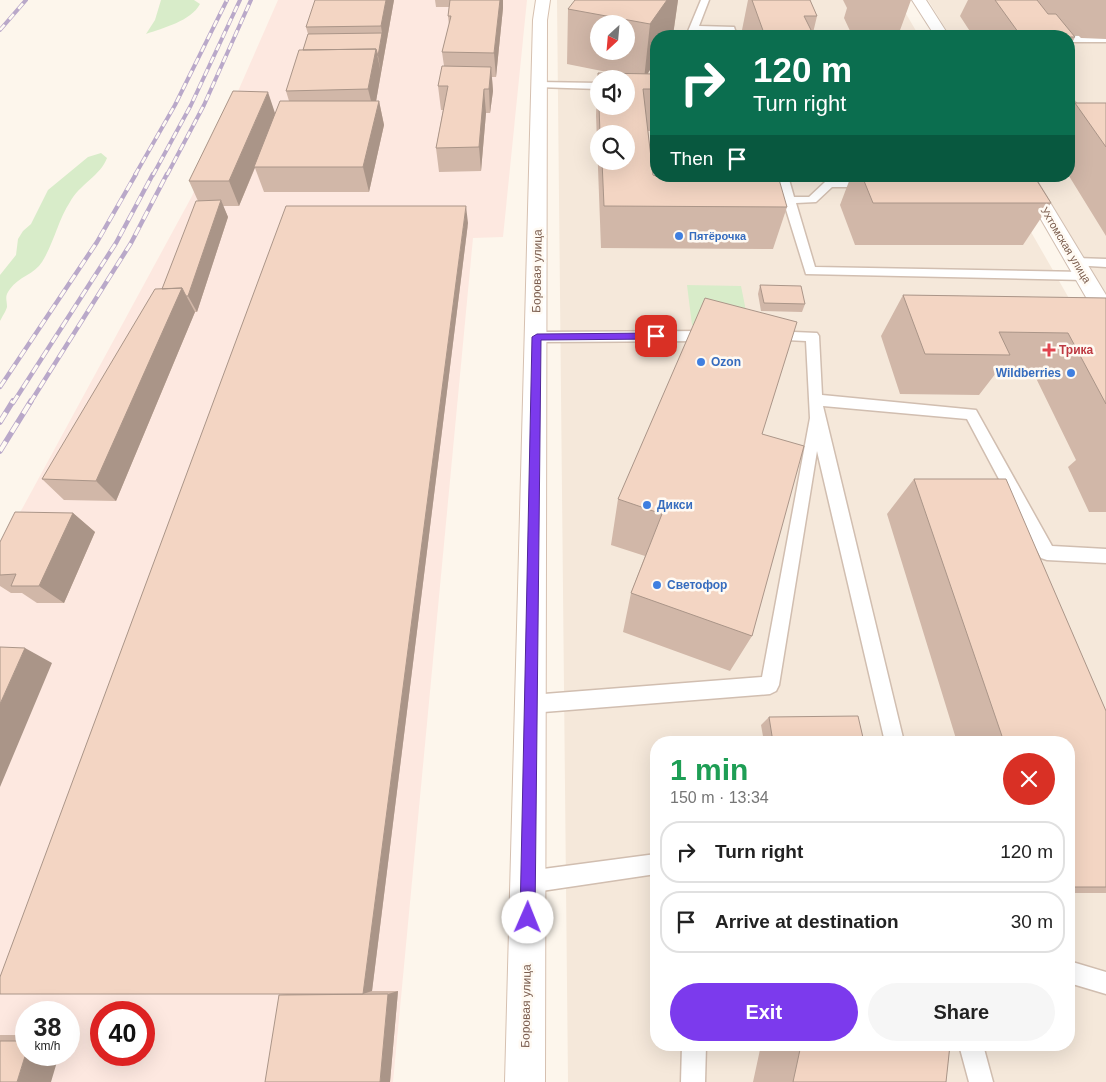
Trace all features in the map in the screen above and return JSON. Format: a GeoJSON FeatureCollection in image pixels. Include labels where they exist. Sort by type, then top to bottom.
{"type":"FeatureCollection","features":[{"type":"Feature","properties":{"kind":"street","name":"Боровая улица"},"geometry":{"type":"LineString","coordinates":[[525,1082],[540,20],[543,0]]}},
{"type":"Feature","properties":{"kind":"street"},"geometry":{"type":"LineString","coordinates":[[919,0],[938,30]]}},
{"type":"Feature","properties":{"kind":"street","name":"Ухтомская улица"},"geometry":{"type":"LineString","coordinates":[[1029,182],[1106,313]]}},
{"type":"Feature","properties":{"kind":"lane"},"geometry":{"type":"LineString","coordinates":[[693,30],[705,0]]}},
{"type":"Feature","properties":{"kind":"lane"},"geometry":{"type":"LineString","coordinates":[[718,30],[731,30]]}},
{"type":"Feature","properties":{"kind":"lane"},"geometry":{"type":"LineString","coordinates":[[1075,39],[1106,39]]}},
{"type":"Feature","properties":{"kind":"lane"},"geometry":{"type":"LineString","coordinates":[[539,85],[590,86]]}},
{"type":"Feature","properties":{"kind":"lane"},"geometry":{"type":"LineString","coordinates":[[1075,107],[1106,146]]}},
{"type":"Feature","properties":{"kind":"lane"},"geometry":{"type":"LineString","coordinates":[[784,182],[810,271],[1080,269],[1106,262]]}},
{"type":"Feature","properties":{"kind":"lane"},"geometry":{"type":"LineString","coordinates":[[771,200],[812,200],[829,184],[876,184]]}},
{"type":"Feature","properties":{"kind":"lane"},"geometry":{"type":"LineString","coordinates":[[537,337],[724,336]]}},
{"type":"Feature","properties":{"kind":"lane"},"geometry":{"type":"LineString","coordinates":[[753,336],[812,336],[815,407],[893,736]]}},
{"type":"Feature","properties":{"kind":"lane"},"geometry":{"type":"LineString","coordinates":[[815,407],[972,414],[1047,553],[1106,556]]}},
{"type":"Feature","properties":{"kind":"lane"},"geometry":{"type":"LineString","coordinates":[[531,704],[770,684],[815,407]]}},
{"type":"Feature","properties":{"kind":"lane"},"geometry":{"type":"LineString","coordinates":[[528,882],[650,865]]}},
{"type":"Feature","properties":{"kind":"lane"},"geometry":{"type":"LineString","coordinates":[[1075,974],[1106,983]]}},
{"type":"Feature","properties":{"kind":"lane"},"geometry":{"type":"LineString","coordinates":[[693,1082],[694,1051]]}},
{"type":"Feature","properties":{"kind":"lane"},"geometry":{"type":"LineString","coordinates":[[973,1051],[981,1082]]}},
{"type":"Feature","properties":{"kind":"shaded area"},"geometry":{"type":"Polygon","coordinates":[[[278,0],[527,0],[503,237],[473,238],[393,1082],[0,1082],[0,542],[22,509],[192,196],[278,0]]]}},
{"type":"Feature","properties":{"kind":"shaded area"},"geometry":{"type":"Polygon","coordinates":[[[557,0],[898,0],[916,30],[650,30],[650,182],[1002,182],[1106,363],[1106,1082],[568,1082],[557,0]]]}},
{"type":"Feature","properties":{"kind":"shaded area"},"geometry":{"type":"Polygon","coordinates":[[[928,0],[1106,0],[1106,294],[1039,182],[1075,182],[1075,30],[946,30],[928,0]]]}},
{"type":"Feature","properties":{"kind":"green space"},"geometry":{"type":"Polygon","coordinates":[[[161,0],[194,0],[200,4],[196,10],[183,19],[146,34],[155,20],[161,0]]]}},
{"type":"Feature","properties":{"kind":"green space"},"geometry":{"type":"Polygon","coordinates":[[[101,153],[107,158],[104,164],[70,202],[62,216],[50,247],[39,266],[17,281],[8,292],[6,298],[7,307],[0,321],[0,275],[16,255],[18,239],[31,224],[48,190],[88,157],[101,153]]]}},
{"type":"Feature","properties":{"kind":"green space"},"geometry":{"type":"Polygon","coordinates":[[[687,285],[741,286],[749,326],[692,325],[687,285]]]}},
{"type":"Feature","properties":{"kind":"building"},"geometry":{"type":"Polygon","coordinates":[[[315,0],[386,0],[381,26],[306,27],[315,0]]]}},
{"type":"Feature","properties":{"kind":"building"},"geometry":{"type":"Polygon","coordinates":[[[450,0],[500,0],[494,53],[442,52],[451,16],[448,16],[450,0]]]}},
{"type":"Feature","properties":{"kind":"building"},"geometry":{"type":"Polygon","coordinates":[[[575,0],[667,0],[650,24],[635,21],[635,15],[601,15],[568,9],[575,0]]]}},
{"type":"Feature","properties":{"kind":"building"},"geometry":{"type":"Polygon","coordinates":[[[752,0],[810,0],[817,16],[804,16],[811,30],[763,30],[752,0]]]}},
{"type":"Feature","properties":{"kind":"building"},"geometry":{"type":"Polygon","coordinates":[[[995,0],[1037,0],[1048,14],[1056,14],[1069,30],[1017,30],[995,0]]]}},
{"type":"Feature","properties":{"kind":"building"},"geometry":{"type":"Polygon","coordinates":[[[382,33],[378,56],[376,49],[303,50],[308,34],[382,33]]]}},
{"type":"Feature","properties":{"kind":"building"},"geometry":{"type":"Polygon","coordinates":[[[376,49],[368,89],[286,91],[299,50],[376,49]]]}},
{"type":"Feature","properties":{"kind":"building"},"geometry":{"type":"Polygon","coordinates":[[[442,66],[491,67],[489,89],[484,89],[479,147],[436,148],[448,86],[438,86],[442,66]]]}},
{"type":"Feature","properties":{"kind":"building"},"geometry":{"type":"Polygon","coordinates":[[[635,74],[650,74],[650,89],[643,89],[650,149],[650,182],[780,182],[787,207],[604,206],[602,170],[635,170],[635,125],[600,125],[599,115],[635,115],[635,74]]]}},
{"type":"Feature","properties":{"kind":"building"},"geometry":{"type":"Polygon","coordinates":[[[233,91],[268,92],[229,181],[189,181],[233,91]]]}},
{"type":"Feature","properties":{"kind":"building"},"geometry":{"type":"Polygon","coordinates":[[[280,101],[379,101],[363,167],[254,167],[280,101]]]}},
{"type":"Feature","properties":{"kind":"building"},"geometry":{"type":"Polygon","coordinates":[[[1075,103],[1106,103],[1106,147],[1075,103]]]}},
{"type":"Feature","properties":{"kind":"building"},"geometry":{"type":"Polygon","coordinates":[[[864,182],[1038,182],[1051,203],[873,203],[864,182]]]}},
{"type":"Feature","properties":{"kind":"building"},"geometry":{"type":"Polygon","coordinates":[[[221,200],[188,296],[186,296],[182,288],[162,289],[196,201],[221,200]]]}},
{"type":"Feature","properties":{"kind":"building"},"geometry":{"type":"Polygon","coordinates":[[[286,206],[466,206],[363,994],[0,994],[0,977],[286,206]]]}},
{"type":"Feature","properties":{"kind":"building"},"geometry":{"type":"Polygon","coordinates":[[[760,285],[801,286],[805,304],[764,303],[760,285]]]}},
{"type":"Feature","properties":{"kind":"building"},"geometry":{"type":"Polygon","coordinates":[[[182,288],[96,481],[42,479],[155,289],[182,288]]]}},
{"type":"Feature","properties":{"kind":"building"},"geometry":{"type":"Polygon","coordinates":[[[903,295],[1106,298],[1106,404],[1068,333],[999,332],[1010,355],[925,354],[903,295]]]}},
{"type":"Feature","properties":{"kind":"building"},"geometry":{"type":"Polygon","coordinates":[[[705,298],[797,322],[762,434],[804,446],[752,636],[631,593],[662,514],[618,499],[705,298]]]}},
{"type":"Feature","properties":{"kind":"building"},"geometry":{"type":"Polygon","coordinates":[[[914,479],[1006,479],[1106,711],[1106,887],[1075,887],[1075,736],[1002,736],[914,479]]]}},
{"type":"Feature","properties":{"kind":"building"},"geometry":{"type":"Polygon","coordinates":[[[15,512],[73,513],[39,586],[11,586],[16,574],[0,575],[0,542],[15,512]]]}},
{"type":"Feature","properties":{"kind":"building"},"geometry":{"type":"Polygon","coordinates":[[[0,647],[25,648],[0,704],[0,647]]]}},
{"type":"Feature","properties":{"kind":"building"},"geometry":{"type":"Polygon","coordinates":[[[858,716],[863,736],[772,736],[769,717],[858,716]]]}},
{"type":"Feature","properties":{"kind":"building"},"geometry":{"type":"Polygon","coordinates":[[[388,994],[380,1082],[265,1082],[279,995],[388,994]]]}},
{"type":"Feature","properties":{"kind":"building"},"geometry":{"type":"Polygon","coordinates":[[[0,1041],[15,1041],[15,1066],[22,1066],[17,1082],[0,1082],[0,1041]]]}},
{"type":"Feature","properties":{"kind":"building"},"geometry":{"type":"Polygon","coordinates":[[[800,1051],[949,1051],[946,1082],[793,1082],[800,1051]]]}},
{"type":"Feature","properties":{"kind":"railway"},"geometry":{"type":"LineString","coordinates":[[0,30],[26,0]]}},
{"type":"Feature","properties":{"kind":"railway"},"geometry":{"type":"LineString","coordinates":[[135,175],[175,105],[227,0]]}},
{"type":"Feature","properties":{"kind":"railway"},"geometry":{"type":"LineString","coordinates":[[153,175],[191,105],[240,0]]}},
{"type":"Feature","properties":{"kind":"railway"},"geometry":{"type":"LineString","coordinates":[[167,175],[204,105],[251,0]]}},
{"type":"Feature","properties":{"kind":"railway"},"geometry":{"type":"LineString","coordinates":[[0,387],[97,242],[136,174]]}},
{"type":"Feature","properties":{"kind":"railway"},"geometry":{"type":"LineString","coordinates":[[13,403],[116,243],[153,174]]}},
{"type":"Feature","properties":{"kind":"railway"},"geometry":{"type":"LineString","coordinates":[[30,403],[131,243],[167,174]]}},
{"type":"Feature","properties":{"kind":"railway"},"geometry":{"type":"LineString","coordinates":[[0,422],[13,401]]}},
{"type":"Feature","properties":{"kind":"railway"},"geometry":{"type":"LineString","coordinates":[[0,451],[31,401]]}},
{"type":"Feature","properties":{"kind":"place","name":"Пятёрочка"},"geometry":{"type":"Point","coordinates":[679,236]}},
{"type":"Feature","properties":{"kind":"place","name":"Трика"},"geometry":{"type":"Point","coordinates":[1049,350]}},
{"type":"Feature","properties":{"kind":"place","name":"Ozon"},"geometry":{"type":"Point","coordinates":[701,362]}},
{"type":"Feature","properties":{"kind":"place","name":"Wildberries"},"geometry":{"type":"Point","coordinates":[1071,373]}},
{"type":"Feature","properties":{"kind":"place","name":"Дикси"},"geometry":{"type":"Point","coordinates":[647,505]}},
{"type":"Feature","properties":{"kind":"place","name":"Светофор"},"geometry":{"type":"Point","coordinates":[657,585]}},
{"type":"Feature","properties":{"kind":"route"},"geometry":{"type":"LineString","coordinates":[[528,918],[537,337],[656,336]]}}]}
